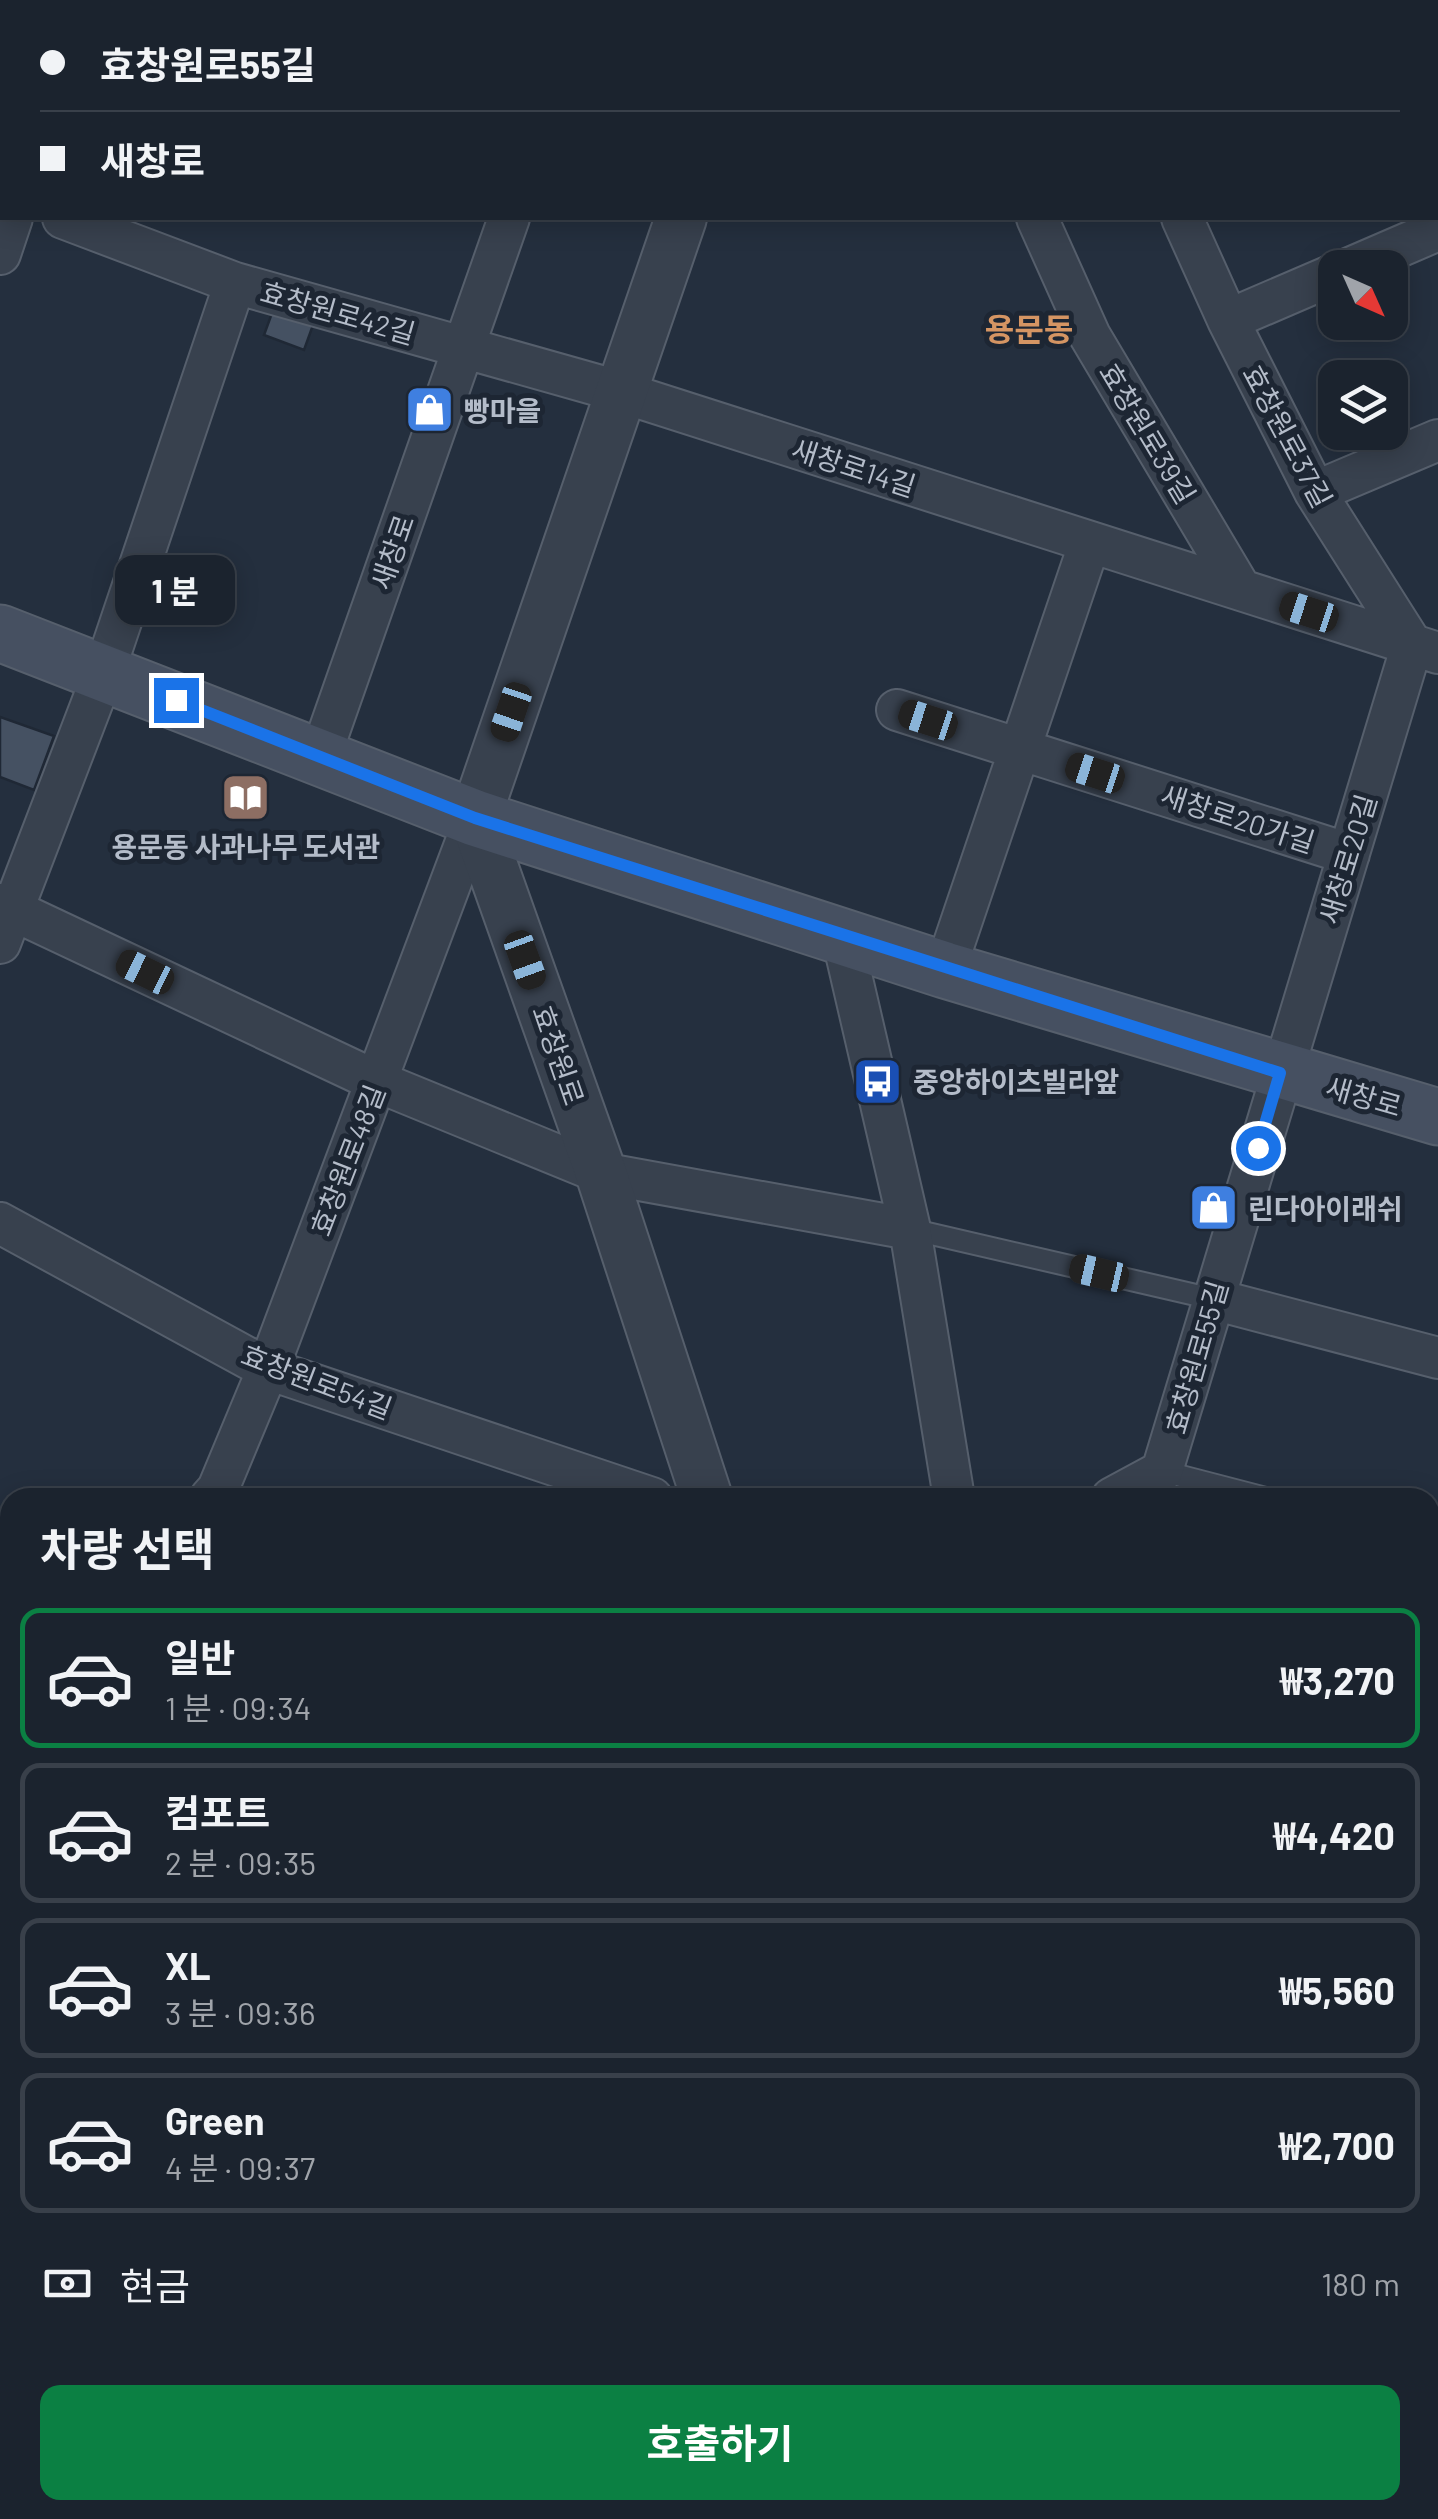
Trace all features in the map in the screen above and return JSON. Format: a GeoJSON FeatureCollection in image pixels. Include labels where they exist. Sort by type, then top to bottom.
{"type":"FeatureCollection","features":[{"type":"Feature","properties":{"kind":"main road","name":"새창로"},"geometry":{"type":"LineString","coordinates":[[0,633],[475,818],[945,970],[1438,1117]]}},
{"type":"Feature","properties":{"kind":"street"},"geometry":{"type":"LineString","coordinates":[[0,254],[11,220]]}},
{"type":"Feature","properties":{"kind":"street","name":"효창원로42길"},"geometry":{"type":"LineString","coordinates":[[68,220],[235,283],[618,391]]}},
{"type":"Feature","properties":{"kind":"street","name":"새창로"},"geometry":{"type":"LineString","coordinates":[[320,758],[507,220]]}},
{"type":"Feature","properties":{"kind":"street"},"geometry":{"type":"LineString","coordinates":[[475,818],[618,391],[680,220]]}},
{"type":"Feature","properties":{"kind":"street","name":"효창원로39길"},"geometry":{"type":"LineString","coordinates":[[1038,220],[1090,336],[1241,590]]}},
{"type":"Feature","properties":{"kind":"street","name":"효창원로37길"},"geometry":{"type":"LineString","coordinates":[[1183,220],[1228,320],[1315,492],[1425,649]]}},
{"type":"Feature","properties":{"kind":"street"},"geometry":{"type":"LineString","coordinates":[[1392,250],[1438,230]]}},
{"type":"Feature","properties":{"kind":"street"},"geometry":{"type":"LineString","coordinates":[[1228,320],[1318,281]]}},
{"type":"Feature","properties":{"kind":"street"},"geometry":{"type":"LineString","coordinates":[[235,283],[104,672],[4,919],[376,1081],[601,1173],[910,1229]]}},
{"type":"Feature","properties":{"kind":"street","name":"새창로14길"},"geometry":{"type":"LineString","coordinates":[[618,391],[1425,649]]}},
{"type":"Feature","properties":{"kind":"street"},"geometry":{"type":"LineString","coordinates":[[1315,492],[1438,440]]}},
{"type":"Feature","properties":{"kind":"street"},"geometry":{"type":"LineString","coordinates":[[945,970],[1090,542]]}},
{"type":"Feature","properties":{"kind":"street","name":"새창로20길"},"geometry":{"type":"LineString","coordinates":[[1280,1073],[1350,854],[1425,649]]}},
{"type":"Feature","properties":{"kind":"street","name":"새창로20가길"},"geometry":{"type":"LineString","coordinates":[[897,710],[1350,854]]}},
{"type":"Feature","properties":{"kind":"street","name":"효창원로48길"},"geometry":{"type":"LineString","coordinates":[[221,1488],[475,818]]}},
{"type":"Feature","properties":{"kind":"street","name":"효창원로"},"geometry":{"type":"LineString","coordinates":[[475,818],[601,1173],[704,1488]]}},
{"type":"Feature","properties":{"kind":"street"},"geometry":{"type":"LineString","coordinates":[[842,936],[910,1229],[952,1488]]}},
{"type":"Feature","properties":{"kind":"street","name":"효창원로55길"},"geometry":{"type":"LineString","coordinates":[[1130,1488],[1162,1470],[1280,1073]]}},
{"type":"Feature","properties":{"kind":"street","name":"효창원로54길"},"geometry":{"type":"LineString","coordinates":[[0,1224],[268,1369],[622,1488]]}},
{"type":"Feature","properties":{"kind":"street"},"geometry":{"type":"LineString","coordinates":[[1213,1299],[1438,1358]]}},
{"type":"Feature","properties":{"kind":"lane"},"geometry":{"type":"LineString","coordinates":[[910,1229],[1213,1299]]}},
{"type":"Feature","properties":{"kind":"lane"},"geometry":{"type":"LineString","coordinates":[[1162,1470],[1229,1488]]}},
{"type":"Feature","properties":{"kind":"building"},"geometry":{"type":"Polygon","coordinates":[[[276,302],[317,314],[304,350],[264,335],[276,302]]]}},
{"type":"Feature","properties":{"kind":"building"},"geometry":{"type":"Polygon","coordinates":[[[0,717],[54,736],[34,790],[0,777],[0,717]]]}},
{"type":"Feature","properties":{"kind":"place","name":"빵마을"},"geometry":{"type":"Point","coordinates":[429,410]}},
{"type":"Feature","properties":{"kind":"place","name":"용문동 사과나무 도서관"},"geometry":{"type":"Point","coordinates":[246,798]}},
{"type":"Feature","properties":{"kind":"place","name":"중앙하이츠빌라앞"},"geometry":{"type":"Point","coordinates":[878,1081]}},
{"type":"Feature","properties":{"kind":"place","name":"린다아이래쉬"},"geometry":{"type":"Point","coordinates":[1213,1208]}},
{"type":"Feature","properties":{"kind":"district","name":"용문동"},"geometry":{"type":"Point","coordinates":[1029,328]}},
{"type":"Feature","properties":{"kind":"route"},"geometry":{"type":"LineString","coordinates":[[176,700],[475,818],[1280,1073],[1258,1148]]}}]}
